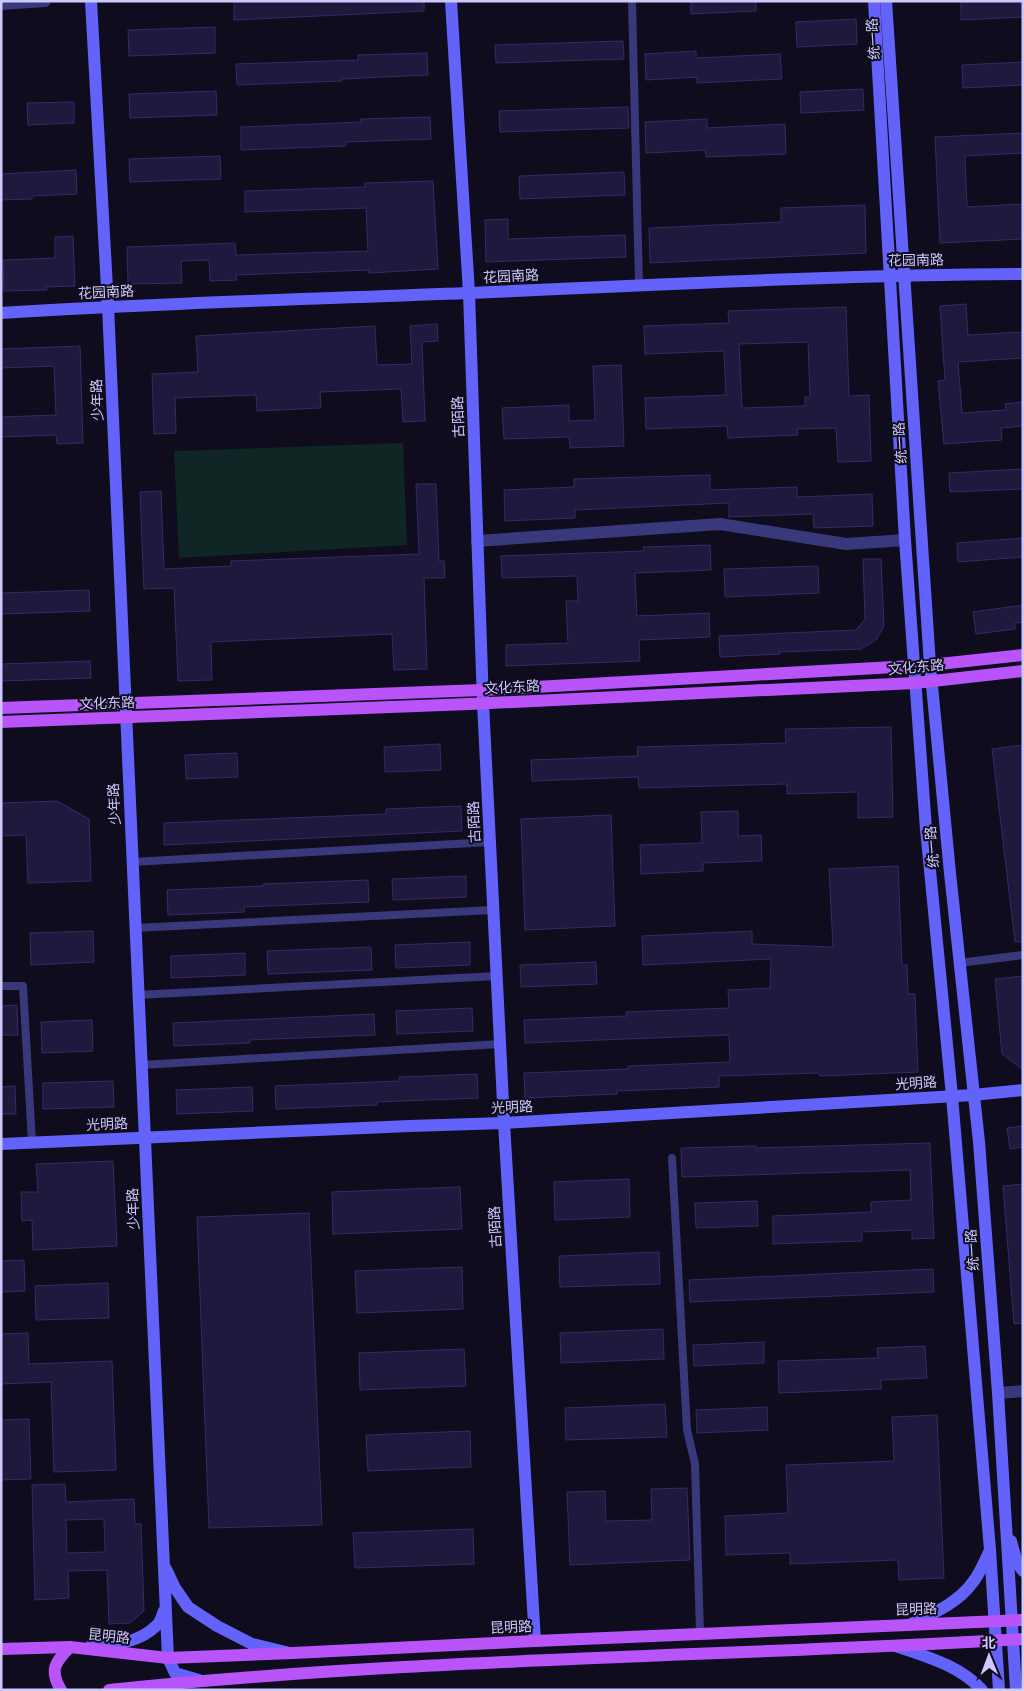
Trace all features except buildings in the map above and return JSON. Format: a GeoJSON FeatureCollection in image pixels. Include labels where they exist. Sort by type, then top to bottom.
{"type":"FeatureCollection","features":[{"type":"Feature","properties":{"kind":"main road"},"geometry":{"type":"LineString","coordinates":[[1,708],[125,703],[483,696],[930,665],[1023,655]]}},
{"type":"Feature","properties":{"kind":"main road","name":"文化东路"},"geometry":{"type":"LineString","coordinates":[[1,722],[126,717],[483,696],[915,683],[1023,671]]}},
{"type":"Feature","properties":{"kind":"main road","name":"昆明路"},"geometry":{"type":"LineString","coordinates":[[1,1649],[70,1647],[168,1658],[293,1654],[535,1641],[1017,1620]]}},
{"type":"Feature","properties":{"kind":"main road"},"geometry":{"type":"LineString","coordinates":[[109,1690],[168,1687],[199,1680],[520,1660],[1017,1639]]}},
{"type":"Feature","properties":{"kind":"main road"},"geometry":{"type":"LineString","coordinates":[[61,1690],[54,1672],[58,1659],[70,1647]]}},
{"type":"Feature","properties":{"kind":"street"},"geometry":{"type":"LineString","coordinates":[[1,4],[45,1]]}},
{"type":"Feature","properties":{"kind":"street","name":"少年路"},"geometry":{"type":"LineString","coordinates":[[91,1],[108,306],[168,1658]]}},
{"type":"Feature","properties":{"kind":"street","name":"古陌路"},"geometry":{"type":"LineString","coordinates":[[451,1],[469,293],[483,696],[496,976],[535,1641]]}},
{"type":"Feature","properties":{"kind":"street","name":"统一路"},"geometry":{"type":"LineString","coordinates":[[874,1],[915,683],[926,829],[952,1096],[990,1550],[999,1690]]}},
{"type":"Feature","properties":{"kind":"street","name":"统一路"},"geometry":{"type":"LineString","coordinates":[[886,1],[931,682],[979,1142],[1006,1526],[1017,1620],[1016,1690]]}},
{"type":"Feature","properties":{"kind":"street","name":"花园南路"},"geometry":{"type":"LineString","coordinates":[[1,313],[108,306],[469,293],[639,284],[889,275],[1023,274]]}},
{"type":"Feature","properties":{"kind":"street"},"geometry":{"type":"LineString","coordinates":[[477,540],[720,524],[846,544],[905,540]]}},
{"type":"Feature","properties":{"kind":"street","name":"光明路"},"geometry":{"type":"LineString","coordinates":[[1,1144],[504,1123],[973,1095],[1023,1090]]}},
{"type":"Feature","properties":{"kind":"street"},"geometry":{"type":"LineString","coordinates":[[998,1393],[1023,1391]]}},
{"type":"Feature","properties":{"kind":"street"},"geometry":{"type":"LineString","coordinates":[[1006,1526],[1017,1563],[1023,1571]]}},
{"type":"Feature","properties":{"kind":"street"},"geometry":{"type":"LineString","coordinates":[[912,1624],[943,1609],[963,1595],[974,1581],[990,1550]]}},
{"type":"Feature","properties":{"kind":"street"},"geometry":{"type":"LineString","coordinates":[[163,1562],[175,1588],[188,1607],[217,1626],[252,1644],[293,1654]]}},
{"type":"Feature","properties":{"kind":"street"},"geometry":{"type":"LineString","coordinates":[[70,1647],[116,1644],[141,1637],[158,1624],[165,1606]]}},
{"type":"Feature","properties":{"kind":"street"},"geometry":{"type":"LineString","coordinates":[[894,1645],[952,1667],[969,1676],[982,1690]]}},
{"type":"Feature","properties":{"kind":"street"},"geometry":{"type":"LineString","coordinates":[[168,1658],[175,1673],[199,1680]]}},
{"type":"Feature","properties":{"kind":"lane"},"geometry":{"type":"LineString","coordinates":[[632,1],[639,284]]}},
{"type":"Feature","properties":{"kind":"lane"},"geometry":{"type":"LineString","coordinates":[[132,862],[490,842]]}},
{"type":"Feature","properties":{"kind":"lane"},"geometry":{"type":"LineString","coordinates":[[135,928],[493,910]]}},
{"type":"Feature","properties":{"kind":"lane"},"geometry":{"type":"LineString","coordinates":[[959,963],[1023,955]]}},
{"type":"Feature","properties":{"kind":"lane"},"geometry":{"type":"LineString","coordinates":[[138,995],[496,976]]}},
{"type":"Feature","properties":{"kind":"lane"},"geometry":{"type":"LineString","coordinates":[[1,986],[23,986],[32,1142]]}},
{"type":"Feature","properties":{"kind":"lane"},"geometry":{"type":"LineString","coordinates":[[142,1065],[500,1044]]}},
{"type":"Feature","properties":{"kind":"lane"},"geometry":{"type":"LineString","coordinates":[[672,1158],[687,1430],[695,1464],[700,1634]]}},
{"type":"Feature","properties":{"kind":"lane"},"geometry":{"type":"LineString","coordinates":[[168,1658],[168,1687]]}},
{"type":"Feature","properties":{"kind":"green space"},"geometry":{"type":"Polygon","coordinates":[[[403,443],[407,545],[179,558],[174,451],[403,443]]]}}]}
